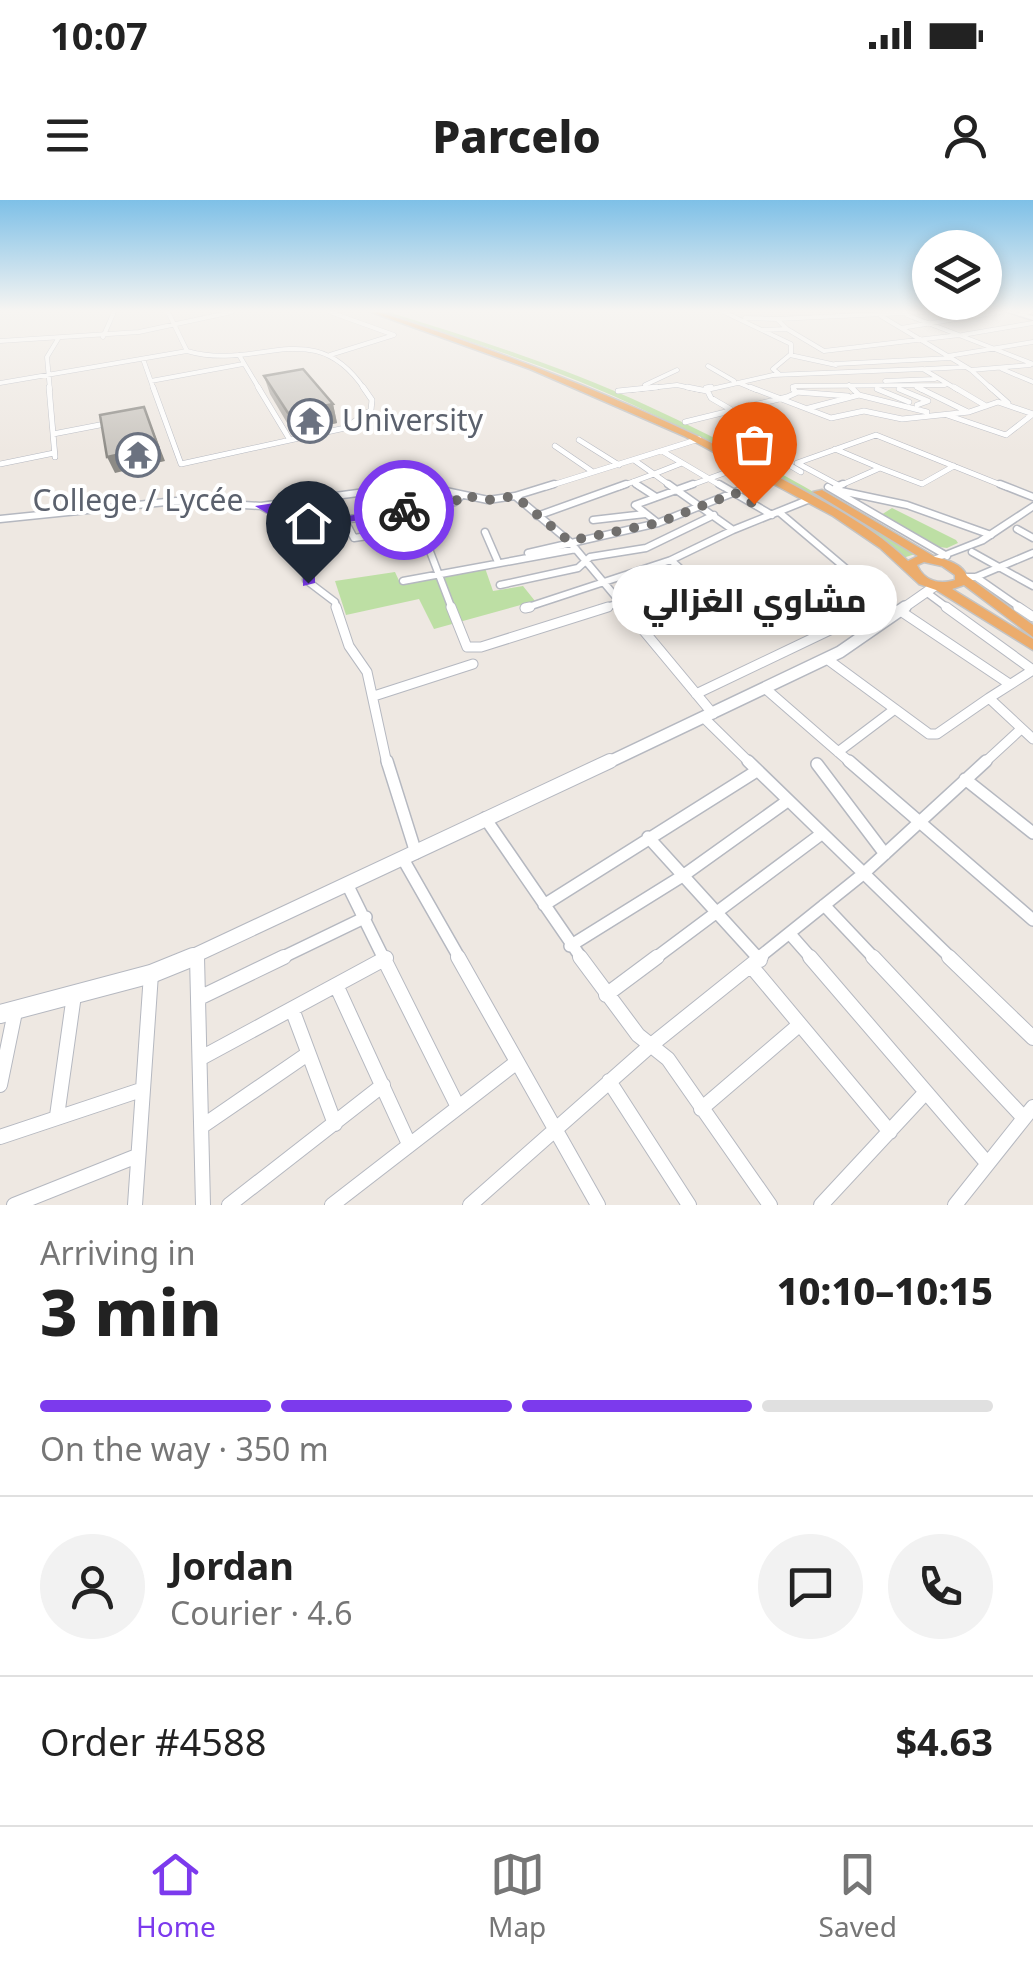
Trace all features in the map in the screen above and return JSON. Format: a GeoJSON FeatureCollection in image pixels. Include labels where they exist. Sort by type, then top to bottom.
{"type":"FeatureCollection","features":[{"type":"Feature","properties":{"kind":"highway"},"geometry":{"type":"LineString","coordinates":[[516,359],[699,439],[856,514],[952,567],[1033,632]]}},
{"type":"Feature","properties":{"kind":"highway"},"geometry":{"type":"LineString","coordinates":[[539,359],[685,422],[814,496],[890,550],[933,588],[1033,646]]}},
{"type":"Feature","properties":{"kind":"highway"},"geometry":{"type":"LineString","coordinates":[[912,572],[913,561],[952,567]]}},
{"type":"Feature","properties":{"kind":"highway"},"geometry":{"type":"LineString","coordinates":[[933,588],[952,586],[952,567]]}},
{"type":"Feature","properties":{"kind":"main road"},"geometry":{"type":"LineString","coordinates":[[952,567],[1033,506]]}},
{"type":"Feature","properties":{"kind":"main road"},"geometry":{"type":"LineString","coordinates":[[952,567],[986,538]]}},
{"type":"Feature","properties":{"kind":"street"},"geometry":{"type":"LineString","coordinates":[[0,464],[54,455],[48,359]]}},
{"type":"Feature","properties":{"kind":"street"},"geometry":{"type":"LineString","coordinates":[[0,383],[143,359],[180,461],[187,464],[345,428],[370,410],[372,400],[339,359]]}},
{"type":"Feature","properties":{"kind":"street"},"geometry":{"type":"LineString","coordinates":[[241,359],[289,439]]}},
{"type":"Feature","properties":{"kind":"street"},"geometry":{"type":"LineString","coordinates":[[779,374],[773,369],[785,359]]}},
{"type":"Feature","properties":{"kind":"street"},"geometry":{"type":"LineString","coordinates":[[812,359],[834,364],[912,359],[986,406]]}},
{"type":"Feature","properties":{"kind":"street"},"geometry":{"type":"LineString","coordinates":[[952,359],[969,368],[1010,404]]}},
{"type":"Feature","properties":{"kind":"street"},"geometry":{"type":"LineString","coordinates":[[152,381],[243,364]]}},
{"type":"Feature","properties":{"kind":"street"},"geometry":{"type":"LineString","coordinates":[[834,364],[841,372]]}},
{"type":"Feature","properties":{"kind":"street"},"geometry":{"type":"LineString","coordinates":[[707,391],[708,386],[779,374],[1033,364]]}},
{"type":"Feature","properties":{"kind":"street"},"geometry":{"type":"LineString","coordinates":[[685,422],[778,398],[796,392],[856,396],[938,414],[1006,434],[1033,414],[998,402],[969,412],[938,414],[902,418],[864,411],[830,418],[805,409],[778,398],[734,381],[708,366]]}},
{"type":"Feature","properties":{"kind":"street"},"geometry":{"type":"LineString","coordinates":[[1000,368],[1033,382]]}},
{"type":"Feature","properties":{"kind":"street"},"geometry":{"type":"LineString","coordinates":[[637,388],[677,370]]}},
{"type":"Feature","properties":{"kind":"street"},"geometry":{"type":"LineString","coordinates":[[830,372],[850,385],[856,396]]}},
{"type":"Feature","properties":{"kind":"street"},"geometry":{"type":"LineString","coordinates":[[843,380],[938,378]]}},
{"type":"Feature","properties":{"kind":"street"},"geometry":{"type":"LineString","coordinates":[[618,391],[680,385],[707,391],[730,410]]}},
{"type":"Feature","properties":{"kind":"street"},"geometry":{"type":"LineString","coordinates":[[796,392],[791,388],[948,385]]}},
{"type":"Feature","properties":{"kind":"street"},"geometry":{"type":"LineString","coordinates":[[870,386],[938,414]]}},
{"type":"Feature","properties":{"kind":"street"},"geometry":{"type":"LineString","coordinates":[[892,386],[928,402]]}},
{"type":"Feature","properties":{"kind":"street"},"geometry":{"type":"LineString","coordinates":[[915,386],[969,412]]}},
{"type":"Feature","properties":{"kind":"street"},"geometry":{"type":"LineString","coordinates":[[805,409],[856,396]]}},
{"type":"Feature","properties":{"kind":"street"},"geometry":{"type":"LineString","coordinates":[[917,405],[947,402]]}},
{"type":"Feature","properties":{"kind":"street"},"geometry":{"type":"LineString","coordinates":[[752,404],[742,418],[758,437],[762,449],[835,487],[894,502],[986,538]]}},
{"type":"Feature","properties":{"kind":"street"},"geometry":{"type":"LineString","coordinates":[[144,416],[163,412]]}},
{"type":"Feature","properties":{"kind":"street"},"geometry":{"type":"LineString","coordinates":[[53,434],[126,420]]}},
{"type":"Feature","properties":{"kind":"street"},"geometry":{"type":"LineString","coordinates":[[856,514],[835,487],[796,464],[878,436],[1033,498]]}},
{"type":"Feature","properties":{"kind":"street"},"geometry":{"type":"LineString","coordinates":[[0,519],[176,500],[261,506],[361,492],[402,494],[433,490],[488,500],[515,496],[699,439]]}},
{"type":"Feature","properties":{"kind":"street"},"geometry":{"type":"LineString","coordinates":[[579,440],[620,464]]}},
{"type":"Feature","properties":{"kind":"street"},"geometry":{"type":"LineString","coordinates":[[555,446],[623,485]]}},
{"type":"Feature","properties":{"kind":"street"},"geometry":{"type":"LineString","coordinates":[[835,449],[922,484],[954,466]]}},
{"type":"Feature","properties":{"kind":"street"},"geometry":{"type":"LineString","coordinates":[[662,451],[798,525],[819,552],[878,597],[830,630],[696,694]]}},
{"type":"Feature","properties":{"kind":"street"},"geometry":{"type":"LineString","coordinates":[[634,460],[733,530]]}},
{"type":"Feature","properties":{"kind":"street"},"geometry":{"type":"LineString","coordinates":[[537,516],[682,463]]}},
{"type":"Feature","properties":{"kind":"street"},"geometry":{"type":"LineString","coordinates":[[658,523],[635,505],[738,468]]}},
{"type":"Feature","properties":{"kind":"street"},"geometry":{"type":"LineString","coordinates":[[525,608],[671,560],[880,468]]}},
{"type":"Feature","properties":{"kind":"street"},"geometry":{"type":"LineString","coordinates":[[632,482],[656,497]]}},
{"type":"Feature","properties":{"kind":"street"},"geometry":{"type":"LineString","coordinates":[[528,553],[658,523],[762,482]]}},
{"type":"Feature","properties":{"kind":"street"},"geometry":{"type":"LineString","coordinates":[[344,520],[453,503],[462,495]]}},
{"type":"Feature","properties":{"kind":"street"},"geometry":{"type":"LineString","coordinates":[[515,496],[569,541],[606,582],[755,772],[1033,1038]]}},
{"type":"Feature","properties":{"kind":"street"},"geometry":{"type":"LineString","coordinates":[[844,496],[1033,617]]}},
{"type":"Feature","properties":{"kind":"street"},"geometry":{"type":"LineString","coordinates":[[333,498],[354,538],[421,528],[468,647],[481,647],[622,602]]}},
{"type":"Feature","properties":{"kind":"street"},"geometry":{"type":"LineString","coordinates":[[261,506],[309,534],[306,580],[335,602],[349,646],[367,672],[410,856],[517,1062],[598,1205]]}},
{"type":"Feature","properties":{"kind":"street"},"geometry":{"type":"LineString","coordinates":[[593,520],[646,514]]}},
{"type":"Feature","properties":{"kind":"street"},"geometry":{"type":"LineString","coordinates":[[500,586],[656,545],[714,516]]}},
{"type":"Feature","properties":{"kind":"street"},"geometry":{"type":"LineString","coordinates":[[1017,529],[1033,538]]}},
{"type":"Feature","properties":{"kind":"street"},"geometry":{"type":"LineString","coordinates":[[485,532],[498,562]]}},
{"type":"Feature","properties":{"kind":"street"},"geometry":{"type":"LineString","coordinates":[[403,581],[576,549]]}},
{"type":"Feature","properties":{"kind":"street"},"geometry":{"type":"LineString","coordinates":[[972,552],[1033,586]]}},
{"type":"Feature","properties":{"kind":"street"},"geometry":{"type":"LineString","coordinates":[[952,567],[1000,568],[1033,553]]}},
{"type":"Feature","properties":{"kind":"street"},"geometry":{"type":"LineString","coordinates":[[671,560],[686,574]]}},
{"type":"Feature","properties":{"kind":"street"},"geometry":{"type":"LineString","coordinates":[[902,607],[912,590],[912,572]]}},
{"type":"Feature","properties":{"kind":"street"},"geometry":{"type":"LineString","coordinates":[[0,1014],[151,974],[197,955],[767,690],[827,659],[933,588],[1033,670],[934,734],[827,659]]}},
{"type":"Feature","properties":{"kind":"street"},"geometry":{"type":"LineString","coordinates":[[902,607],[1008,683]]}},
{"type":"Feature","properties":{"kind":"street"},"geometry":{"type":"LineString","coordinates":[[374,696],[473,664]]}},
{"type":"Feature","properties":{"kind":"street"},"geometry":{"type":"LineString","coordinates":[[767,690],[1033,920]]}},
{"type":"Feature","properties":{"kind":"street"},"geometry":{"type":"LineString","coordinates":[[989,698],[1033,738]]}},
{"type":"Feature","properties":{"kind":"street"},"geometry":{"type":"LineString","coordinates":[[838,752],[895,710]]}},
{"type":"Feature","properties":{"kind":"street"},"geometry":{"type":"LineString","coordinates":[[470,1205],[650,1046],[863,874],[1022,728]]}},
{"type":"Feature","properties":{"kind":"street"},"geometry":{"type":"LineString","coordinates":[[817,764],[885,854]]}},
{"type":"Feature","properties":{"kind":"street"},"geometry":{"type":"LineString","coordinates":[[544,905],[755,772]]}},
{"type":"Feature","properties":{"kind":"street"},"geometry":{"type":"LineString","coordinates":[[965,779],[1033,833]]}},
{"type":"Feature","properties":{"kind":"street"},"geometry":{"type":"LineString","coordinates":[[570,946],[684,874],[786,802]]}},
{"type":"Feature","properties":{"kind":"street"},"geometry":{"type":"LineString","coordinates":[[485,818],[606,995],[650,1046],[668,1059],[770,1205]]}},
{"type":"Feature","properties":{"kind":"street"},"geometry":{"type":"LineString","coordinates":[[606,995],[820,835]]}},
{"type":"Feature","properties":{"kind":"street"},"geometry":{"type":"LineString","coordinates":[[648,837],[717,912],[800,1025],[890,1132]]}},
{"type":"Feature","properties":{"kind":"street"},"geometry":{"type":"LineString","coordinates":[[347,884],[458,1107]]}},
{"type":"Feature","properties":{"kind":"street"},"geometry":{"type":"LineString","coordinates":[[824,906],[1028,1112],[955,1205]]}},
{"type":"Feature","properties":{"kind":"street"},"geometry":{"type":"LineString","coordinates":[[199,998],[366,917]]}},
{"type":"Feature","properties":{"kind":"street"},"geometry":{"type":"LineString","coordinates":[[790,934],[987,1162]]}},
{"type":"Feature","properties":{"kind":"street"},"geometry":{"type":"LineString","coordinates":[[197,955],[203,1205]]}},
{"type":"Feature","properties":{"kind":"street"},"geometry":{"type":"LineString","coordinates":[[202,1058],[386,958]]}},
{"type":"Feature","properties":{"kind":"street"},"geometry":{"type":"LineString","coordinates":[[135,1205],[151,974]]}},
{"type":"Feature","properties":{"kind":"street"},"geometry":{"type":"LineString","coordinates":[[337,987],[409,1144]]}},
{"type":"Feature","properties":{"kind":"street"},"geometry":{"type":"LineString","coordinates":[[57,1116],[74,995]]}},
{"type":"Feature","properties":{"kind":"street"},"geometry":{"type":"LineString","coordinates":[[1,1075],[16,1009]]}},
{"type":"Feature","properties":{"kind":"street"},"geometry":{"type":"LineString","coordinates":[[292,1009],[306,1056],[335,1124]]}},
{"type":"Feature","properties":{"kind":"street"},"geometry":{"type":"LineString","coordinates":[[701,1109],[800,1025]]}},
{"type":"Feature","properties":{"kind":"street"},"geometry":{"type":"LineString","coordinates":[[204,1125],[306,1056]]}},
{"type":"Feature","properties":{"kind":"street"},"geometry":{"type":"LineString","coordinates":[[332,1205],[517,1062]]}},
{"type":"Feature","properties":{"kind":"street"},"geometry":{"type":"LineString","coordinates":[[609,1081],[689,1205]]}},
{"type":"Feature","properties":{"kind":"street"},"geometry":{"type":"LineString","coordinates":[[229,1205],[384,1085]]}},
{"type":"Feature","properties":{"kind":"street"},"geometry":{"type":"LineString","coordinates":[[0,1138],[141,1090]]}},
{"type":"Feature","properties":{"kind":"street"},"geometry":{"type":"LineString","coordinates":[[822,1205],[925,1094]]}},
{"type":"Feature","properties":{"kind":"street"},"geometry":{"type":"LineString","coordinates":[[14,1205],[137,1156]]}},
{"type":"Feature","properties":{"kind":"green space"},"geometry":{"type":"Polygon","coordinates":[[[520,359],[532,359],[584,379],[683,422],[918,553],[903,558],[747,464],[584,383],[520,359]]]}},
{"type":"Feature","properties":{"kind":"green space"},"geometry":{"type":"Polygon","coordinates":[[[892,508],[958,543],[939,547],[881,515],[892,508]]]}},
{"type":"Feature","properties":{"kind":"green space"},"geometry":{"type":"Polygon","coordinates":[[[485,568],[493,591],[523,586],[535,601],[434,629],[419,599],[346,615],[335,581],[395,572],[401,585],[485,568]]]}},
{"type":"Feature","properties":{"kind":"building"},"geometry":{"type":"Polygon","coordinates":[[[303,369],[333,404],[288,413],[264,376],[303,369]]]}},
{"type":"Feature","properties":{"kind":"building"},"geometry":{"type":"Polygon","coordinates":[[[144,407],[158,446],[107,457],[100,415],[144,407]]]}},
{"type":"Feature","properties":{"kind":"way so far"},"geometry":{"type":"LineString","coordinates":[[404,510],[455,502],[462,495],[488,500],[515,496],[569,541],[658,523],[735,493],[754,504]]}},
{"type":"Feature","properties":{"kind":"place","name":"University"},"geometry":{"type":"Point","coordinates":[310,421]}},
{"type":"Feature","properties":{"kind":"place","name":"College / Lycée"},"geometry":{"type":"Point","coordinates":[138,455]}},
{"type":"Feature","properties":{"kind":"place","name":"مشاوي الغزالي"},"geometry":{"type":"Point","coordinates":[754,504]}},
{"type":"Feature","properties":{"kind":"route"},"geometry":{"type":"LineString","coordinates":[[308,583],[305,575],[311,537],[261,506],[333,498],[344,520],[404,510]]}}]}
